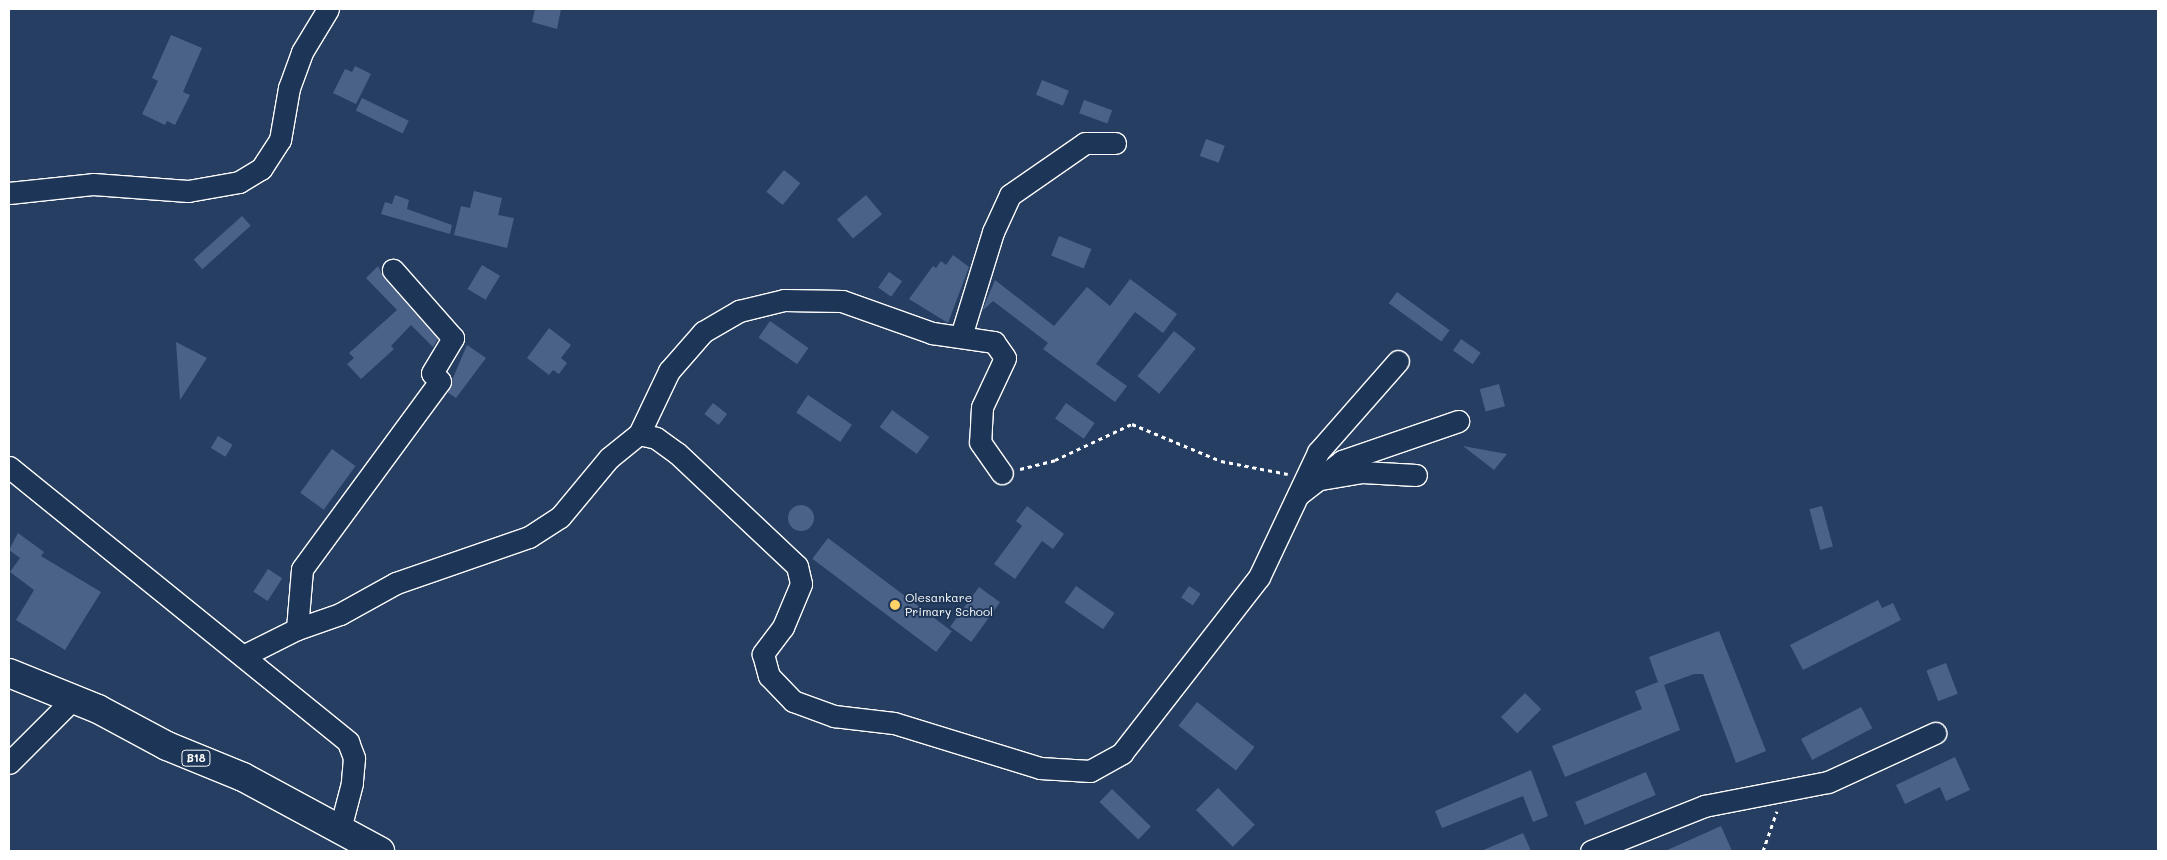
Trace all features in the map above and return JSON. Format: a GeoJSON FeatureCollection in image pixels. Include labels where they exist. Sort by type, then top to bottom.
{"type":"FeatureCollection","features":[{"type":"Feature","properties":{"kind":"highway","name":"B18"},"geometry":{"type":"LineString","coordinates":[[9,673],[73,699],[242,777],[380,851]]}},
{"type":"Feature","properties":{"kind":"street"},"geometry":{"type":"LineString","coordinates":[[9,194],[93,184],[188,191],[239,182],[261,169],[280,140],[289,88],[302,52],[328,9]]}},
{"type":"Feature","properties":{"kind":"street"},"geometry":{"type":"LineString","coordinates":[[962,336],[993,232],[1010,195],[1085,143],[1115,143]]}},
{"type":"Feature","properties":{"kind":"street"},"geometry":{"type":"LineString","coordinates":[[297,629],[302,569],[436,390],[440,381],[432,373],[453,338],[393,270]]}},
{"type":"Feature","properties":{"kind":"street"},"geometry":{"type":"LineString","coordinates":[[243,656],[297,629],[340,614],[396,583],[530,537],[560,517],[609,458],[639,434],[669,370],[704,332],[739,311],[784,300],[842,301],[932,332],[994,342],[1005,358],[999,378],[982,407],[980,442],[1002,473]]}},
{"type":"Feature","properties":{"kind":"street"},"geometry":{"type":"LineString","coordinates":[[1313,476],[1318,452],[1398,361]]}},
{"type":"Feature","properties":{"kind":"street"},"geometry":{"type":"LineString","coordinates":[[639,434],[656,438],[677,453],[797,566],[801,584],[783,627],[763,654],[769,676],[793,701],[834,716],[894,724],[1068,773],[1090,771],[1122,753],[1259,577],[1294,498],[1313,476],[1342,461],[1458,421]]}},
{"type":"Feature","properties":{"kind":"street"},"geometry":{"type":"LineString","coordinates":[[9,467],[348,742],[354,766],[340,829]]}},
{"type":"Feature","properties":{"kind":"street"},"geometry":{"type":"LineString","coordinates":[[1313,476],[1362,472],[1416,474]]}},
{"type":"Feature","properties":{"kind":"street"},"geometry":{"type":"LineString","coordinates":[[9,763],[73,699]]}},
{"type":"Feature","properties":{"kind":"street"},"geometry":{"type":"LineString","coordinates":[[1591,851],[1704,806],[1783,794],[1828,782],[1935,733]]}},
{"type":"Feature","properties":{"kind":"path"},"geometry":{"type":"LineString","coordinates":[[1002,473],[1055,460],[1132,424],[1221,461],[1279,474],[1313,476]]}},
{"type":"Feature","properties":{"kind":"path"},"geometry":{"type":"LineString","coordinates":[[1763,851],[1783,794]]}},
{"type":"Feature","properties":{"kind":"building"},"geometry":{"type":"Polygon","coordinates":[[[535,9],[561,9],[557,29],[532,22],[535,9]]]}},
{"type":"Feature","properties":{"kind":"building"},"geometry":{"type":"Polygon","coordinates":[[[171,35],[202,48],[183,92],[190,95],[175,125],[167,121],[165,125],[142,114],[158,81],[152,78],[171,35]]]}},
{"type":"Feature","properties":{"kind":"building"},"geometry":{"type":"Polygon","coordinates":[[[355,66],[371,74],[356,104],[333,93],[345,69],[352,72],[355,66]]]}},
{"type":"Feature","properties":{"kind":"building"},"geometry":{"type":"Polygon","coordinates":[[[1042,80],[1069,91],[1063,106],[1036,95],[1042,80]]]}},
{"type":"Feature","properties":{"kind":"building"},"geometry":{"type":"Polygon","coordinates":[[[362,98],[409,121],[403,133],[356,111],[362,98]]]}},
{"type":"Feature","properties":{"kind":"building"},"geometry":{"type":"Polygon","coordinates":[[[1084,100],[1112,110],[1107,123],[1079,113],[1084,100]]]}},
{"type":"Feature","properties":{"kind":"building"},"geometry":{"type":"Polygon","coordinates":[[[1206,139],[1225,146],[1219,163],[1200,156],[1206,139]]]}},
{"type":"Feature","properties":{"kind":"building"},"geometry":{"type":"Polygon","coordinates":[[[784,170],[800,183],[783,205],[766,192],[784,170]]]}},
{"type":"Feature","properties":{"kind":"building"},"geometry":{"type":"Polygon","coordinates":[[[474,191],[502,198],[498,215],[514,218],[507,248],[454,235],[461,206],[470,208],[474,191]]]}},
{"type":"Feature","properties":{"kind":"building"},"geometry":{"type":"Polygon","coordinates":[[[395,195],[409,200],[407,209],[452,225],[450,234],[381,214],[385,202],[392,204],[395,195]]]}},
{"type":"Feature","properties":{"kind":"building"},"geometry":{"type":"Polygon","coordinates":[[[866,195],[882,214],[853,239],[837,219],[866,195]]]}},
{"type":"Feature","properties":{"kind":"building"},"geometry":{"type":"Polygon","coordinates":[[[242,216],[251,226],[202,269],[194,259],[242,216]]]}},
{"type":"Feature","properties":{"kind":"building"},"geometry":{"type":"Polygon","coordinates":[[[1059,236],[1091,249],[1084,269],[1051,255],[1059,236]]]}},
{"type":"Feature","properties":{"kind":"building"},"geometry":{"type":"Polygon","coordinates":[[[953,255],[969,267],[948,323],[909,299],[933,266],[936,268],[941,261],[946,265],[953,255]]]}},
{"type":"Feature","properties":{"kind":"building"},"geometry":{"type":"Polygon","coordinates":[[[482,265],[500,276],[486,300],[468,289],[482,265]]]}},
{"type":"Feature","properties":{"kind":"building"},"geometry":{"type":"Polygon","coordinates":[[[378,266],[384,278],[438,339],[433,347],[411,325],[391,346],[394,349],[361,379],[347,364],[354,358],[349,353],[397,310],[366,278],[378,266]]]}},
{"type":"Feature","properties":{"kind":"building"},"geometry":{"type":"Polygon","coordinates":[[[889,272],[902,281],[891,297],[878,288],[889,272]]]}},
{"type":"Feature","properties":{"kind":"building"},"geometry":{"type":"Polygon","coordinates":[[[1130,279],[1177,314],[1163,333],[1135,312],[1096,364],[1127,386],[1115,402],[1043,349],[1048,343],[993,301],[982,311],[995,280],[1054,326],[1087,287],[1110,306],[1130,279]]]}},
{"type":"Feature","properties":{"kind":"building"},"geometry":{"type":"Polygon","coordinates":[[[1397,292],[1450,330],[1441,342],[1389,303],[1397,292]]]}},
{"type":"Feature","properties":{"kind":"building"},"geometry":{"type":"Polygon","coordinates":[[[770,321],[809,348],[797,364],[759,337],[770,321]]]}},
{"type":"Feature","properties":{"kind":"building"},"geometry":{"type":"Polygon","coordinates":[[[549,328],[571,345],[561,358],[567,363],[559,374],[553,370],[549,375],[527,358],[549,328]]]}},
{"type":"Feature","properties":{"kind":"building"},"geometry":{"type":"Polygon","coordinates":[[[1174,331],[1196,349],[1159,394],[1137,376],[1174,331]]]}},
{"type":"Feature","properties":{"kind":"building"},"geometry":{"type":"Polygon","coordinates":[[[1461,339],[1481,353],[1473,364],[1453,350],[1461,339]]]}},
{"type":"Feature","properties":{"kind":"building"},"geometry":{"type":"Polygon","coordinates":[[[176,342],[207,358],[180,400],[176,342]]]}},
{"type":"Feature","properties":{"kind":"building"},"geometry":{"type":"Polygon","coordinates":[[[467,345],[486,358],[456,398],[447,392],[467,345]]]}},
{"type":"Feature","properties":{"kind":"building"},"geometry":{"type":"Polygon","coordinates":[[[1499,384],[1505,406],[1486,411],[1480,389],[1499,384]]]}},
{"type":"Feature","properties":{"kind":"building"},"geometry":{"type":"Polygon","coordinates":[[[808,395],[852,425],[840,442],[796,412],[808,395]]]}},
{"type":"Feature","properties":{"kind":"building"},"geometry":{"type":"Polygon","coordinates":[[[713,403],[727,414],[719,425],[704,414],[713,403]]]}},
{"type":"Feature","properties":{"kind":"building"},"geometry":{"type":"Polygon","coordinates":[[[1066,403],[1095,423],[1084,439],[1055,419],[1066,403]]]}},
{"type":"Feature","properties":{"kind":"building"},"geometry":{"type":"Polygon","coordinates":[[[892,410],[929,437],[917,454],[880,427],[892,410]]]}},
{"type":"Feature","properties":{"kind":"building"},"geometry":{"type":"Polygon","coordinates":[[[218,436],[233,445],[225,457],[211,448],[218,436]]]}},
{"type":"Feature","properties":{"kind":"building"},"geometry":{"type":"Polygon","coordinates":[[[1463,446],[1507,454],[1494,470],[1463,446]]]}},
{"type":"Feature","properties":{"kind":"building"},"geometry":{"type":"Polygon","coordinates":[[[332,449],[355,466],[324,510],[300,493],[332,449]]]}},
{"type":"Feature","properties":{"kind":"building"},"geometry":{"type":"Polygon","coordinates":[[[801,505],[810,509],[814,518],[810,527],[801,531],[792,527],[788,518],[792,509],[801,505]]]}},
{"type":"Feature","properties":{"kind":"building"},"geometry":{"type":"Polygon","coordinates":[[[1027,506],[1064,534],[1053,549],[1042,541],[1015,579],[994,564],[1022,526],[1016,521],[1027,506]]]}},
{"type":"Feature","properties":{"kind":"building"},"geometry":{"type":"Polygon","coordinates":[[[1822,506],[1833,547],[1820,550],[1809,509],[1822,506]]]}},
{"type":"Feature","properties":{"kind":"building"},"geometry":{"type":"Polygon","coordinates":[[[18,533],[44,552],[41,556],[101,592],[65,650],[16,620],[34,590],[10,572],[20,558],[9,550],[18,533]]]}},
{"type":"Feature","properties":{"kind":"building"},"geometry":{"type":"Polygon","coordinates":[[[828,538],[952,631],[936,652],[812,559],[828,538]]]}},
{"type":"Feature","properties":{"kind":"building"},"geometry":{"type":"Polygon","coordinates":[[[268,569],[282,578],[268,601],[253,592],[268,569]]]}},
{"type":"Feature","properties":{"kind":"building"},"geometry":{"type":"Polygon","coordinates":[[[1076,586],[1115,613],[1103,629],[1065,602],[1076,586]]]}},
{"type":"Feature","properties":{"kind":"building"},"geometry":{"type":"Polygon","coordinates":[[[1189,586],[1201,594],[1193,605],[1181,598],[1189,586]]]}},
{"type":"Feature","properties":{"kind":"building"},"geometry":{"type":"Polygon","coordinates":[[[979,587],[1000,602],[971,642],[950,627],[979,587]]]}},
{"type":"Feature","properties":{"kind":"building"},"geometry":{"type":"Polygon","coordinates":[[[1878,600],[1882,608],[1893,603],[1901,620],[1803,670],[1790,645],[1878,600]]]}},
{"type":"Feature","properties":{"kind":"building"},"geometry":{"type":"Polygon","coordinates":[[[1719,631],[1766,751],[1736,763],[1703,674],[1694,674],[1664,685],[1680,730],[1565,777],[1552,746],[1642,709],[1635,691],[1658,682],[1649,657],[1719,631]]]}},
{"type":"Feature","properties":{"kind":"building"},"geometry":{"type":"Polygon","coordinates":[[[1946,663],[1958,694],[1938,701],[1926,671],[1946,663]]]}},
{"type":"Feature","properties":{"kind":"building"},"geometry":{"type":"Polygon","coordinates":[[[1525,693],[1541,709],[1517,733],[1501,717],[1525,693]]]}},
{"type":"Feature","properties":{"kind":"building"},"geometry":{"type":"Polygon","coordinates":[[[1197,702],[1255,747],[1236,771],[1179,726],[1197,702]]]}},
{"type":"Feature","properties":{"kind":"building"},"geometry":{"type":"Polygon","coordinates":[[[1861,707],[1872,728],[1812,760],[1801,739],[1861,707]]]}},
{"type":"Feature","properties":{"kind":"building"},"geometry":{"type":"Polygon","coordinates":[[[1955,757],[1970,790],[1946,801],[1940,787],[1905,804],[1896,785],[1955,757]]]}},
{"type":"Feature","properties":{"kind":"building"},"geometry":{"type":"Polygon","coordinates":[[[1531,770],[1548,816],[1533,822],[1523,796],[1442,828],[1435,811],[1531,770]]]}},
{"type":"Feature","properties":{"kind":"building"},"geometry":{"type":"Polygon","coordinates":[[[1646,772],[1656,795],[1585,825],[1575,802],[1646,772]]]}},
{"type":"Feature","properties":{"kind":"building"},"geometry":{"type":"Polygon","coordinates":[[[1218,788],[1255,825],[1233,847],[1196,810],[1218,788]]]}},
{"type":"Feature","properties":{"kind":"building"},"geometry":{"type":"Polygon","coordinates":[[[1112,789],[1151,827],[1138,839],[1099,802],[1112,789]]]}},
{"type":"Feature","properties":{"kind":"building"},"geometry":{"type":"Polygon","coordinates":[[[1721,826],[1732,851],[1665,851],[1721,826]]]}},
{"type":"Feature","properties":{"kind":"building"},"geometry":{"type":"Polygon","coordinates":[[[1523,833],[1531,851],[1481,851],[1523,833]]]}},
{"type":"Feature","properties":{"kind":"place","name":"Olesankare Primary School"},"geometry":{"type":"Point","coordinates":[895,605]}}]}
